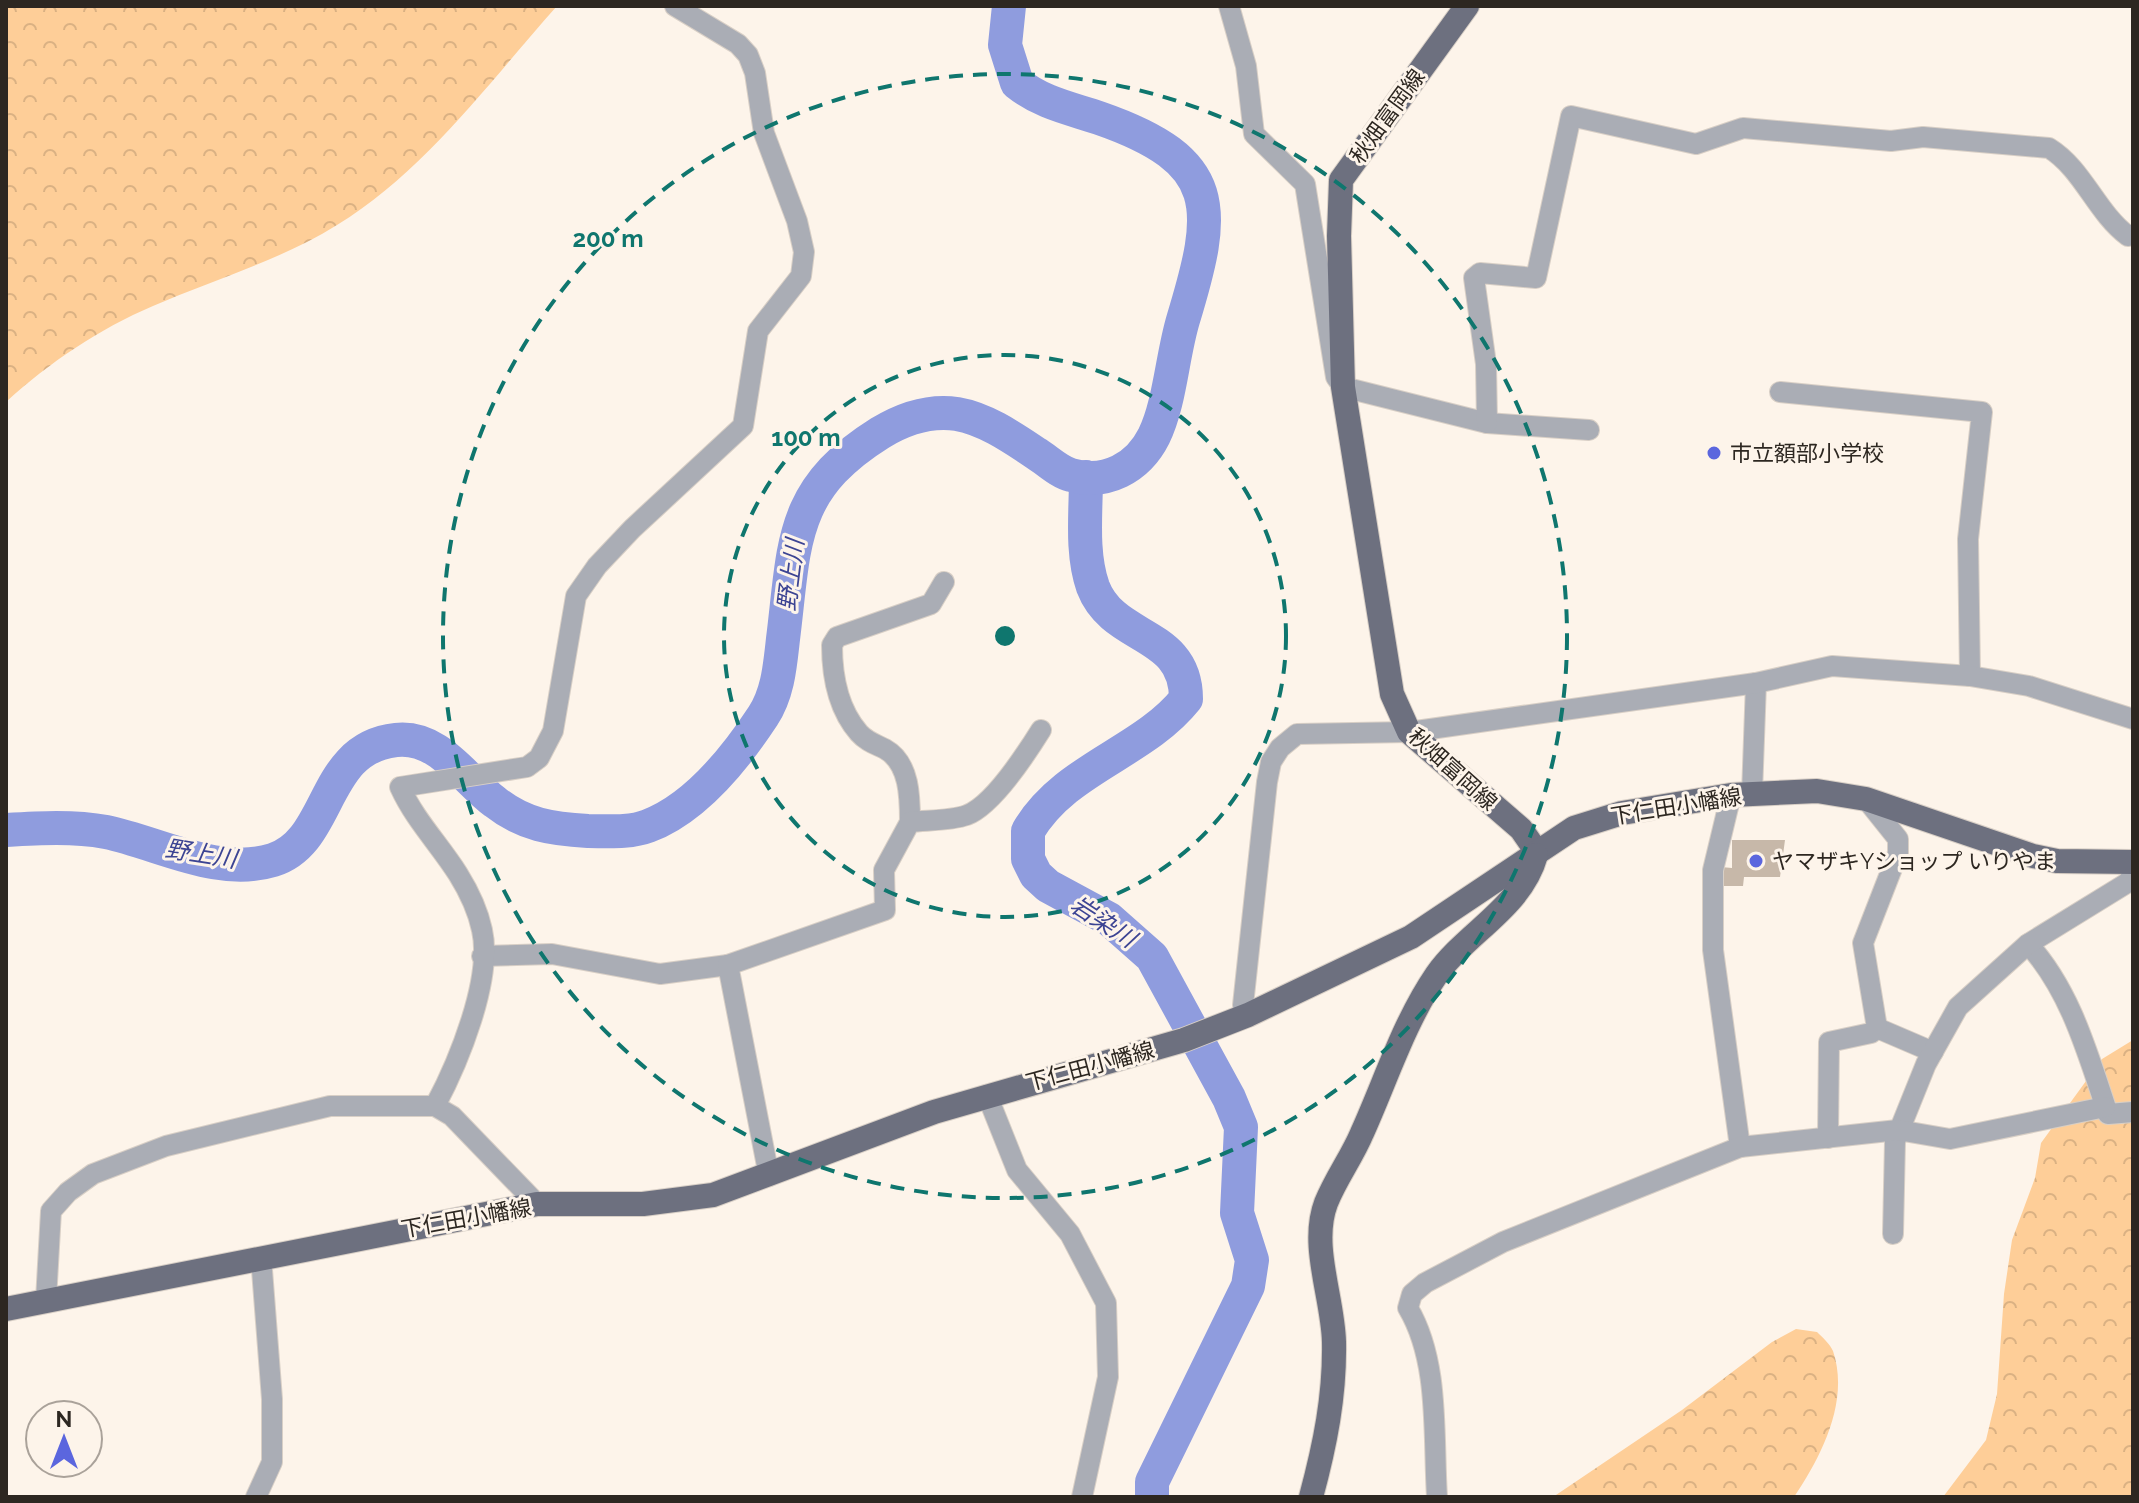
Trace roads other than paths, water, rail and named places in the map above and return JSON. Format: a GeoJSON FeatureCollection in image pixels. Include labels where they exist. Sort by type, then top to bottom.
{"type":"FeatureCollection","features":[{"type":"Feature","properties":{"kind":"main road","name":"秋畑富岡線"},"geometry":{"type":"LineString","coordinates":[[1467,6],[1341,180],[1339,236],[1343,387],[1392,694],[1409,732],[1521,829],[1537,852]]}},
{"type":"Feature","properties":{"kind":"main road","name":"下仁田小幡線"},"geometry":{"type":"LineString","coordinates":[[6,1309],[537,1204],[676,1201],[713,1195],[987,1095],[1184,1040],[1248,1015],[1411,937],[1574,828],[1598,818],[1742,795],[1817,791],[1866,799],[2033,856],[2057,861],[2133,862]]}},
{"type":"Feature","properties":{"kind":"main road"},"geometry":{"type":"LineString","coordinates":[[1311,1497],[1327,1435],[1334,1387],[1334,1338],[1321,1230],[1325,1207],[1344,1162],[1360,1138],[1425,993],[1452,954],[1509,904],[1533,868],[1537,852]]}},
{"type":"Feature","properties":{"kind":"street"},"geometry":{"type":"LineString","coordinates":[[435,1106],[450,1080],[469,1027],[482,956],[483,932],[458,873],[411,811],[400,787],[527,767],[539,758],[553,731],[576,596],[597,566],[632,529],[739,432],[743,426],[758,331],[801,276],[804,252],[797,221],[764,133],[755,73],[748,55],[738,44],[675,6]]}},
{"type":"Feature","properties":{"kind":"street"},"geometry":{"type":"LineString","coordinates":[[1229,6],[1246,66],[1254,134],[1305,184],[1336,377],[1343,387],[1487,423],[1589,430]]}},
{"type":"Feature","properties":{"kind":"street"},"geometry":{"type":"LineString","coordinates":[[1487,423],[1486,364],[1474,278],[1480,273],[1536,278],[1571,116],[1696,144],[1743,128],[1891,141],[1923,137],[2049,148],[2064,157],[2111,223],[2128,236],[2133,235]]}},
{"type":"Feature","properties":{"kind":"street"},"geometry":{"type":"LineString","coordinates":[[1780,392],[1982,412],[1968,539],[1970,676]]}},
{"type":"Feature","properties":{"kind":"street"},"geometry":{"type":"LineString","coordinates":[[482,956],[552,954],[660,974],[728,965],[885,910],[884,870],[910,822],[910,790],[901,766],[888,751],[860,734],[840,701],[832,645],[837,637],[931,604],[944,582]]}},
{"type":"Feature","properties":{"kind":"street"},"geometry":{"type":"LineString","coordinates":[[1248,1015],[1243,1005],[1271,762],[1280,748],[1297,734],[1409,732],[1756,683],[1832,666],[1970,676],[2029,686],[2133,719]]}},
{"type":"Feature","properties":{"kind":"street"},"geometry":{"type":"LineString","coordinates":[[1740,1147],[1713,950],[1713,870],[1742,795],[1756,683]]}},
{"type":"Feature","properties":{"kind":"street"},"geometry":{"type":"LineString","coordinates":[[910,822],[965,816],[977,810],[1019,764],[1041,730]]}},
{"type":"Feature","properties":{"kind":"street"},"geometry":{"type":"LineString","coordinates":[[1866,799],[1898,839],[1898,853],[1863,943],[1877,1028]]}},
{"type":"Feature","properties":{"kind":"street"},"geometry":{"type":"LineString","coordinates":[[1893,1234],[1895,1141],[1898,1130],[1933,1052],[1958,1007],[2028,944],[2127,883],[2133,875]]}},
{"type":"Feature","properties":{"kind":"street"},"geometry":{"type":"LineString","coordinates":[[2028,944],[2044,961],[2080,1029],[2108,1114],[2133,1112]]}},
{"type":"Feature","properties":{"kind":"street"},"geometry":{"type":"LineString","coordinates":[[728,965],[769,1176]]}},
{"type":"Feature","properties":{"kind":"street"},"geometry":{"type":"LineString","coordinates":[[1877,1028],[1933,1052]]}},
{"type":"Feature","properties":{"kind":"street"},"geometry":{"type":"LineString","coordinates":[[1828,1138],[1829,1042],[1871,1033],[1877,1028]]}},
{"type":"Feature","properties":{"kind":"street"},"geometry":{"type":"LineString","coordinates":[[987,1095],[1017,1170],[1070,1234],[1106,1303],[1108,1377],[1082,1497]]}},
{"type":"Feature","properties":{"kind":"street"},"geometry":{"type":"LineString","coordinates":[[46,1300],[51,1211],[68,1192],[93,1174],[166,1146],[315,1109],[435,1106],[452,1116],[537,1204]]}},
{"type":"Feature","properties":{"kind":"street"},"geometry":{"type":"LineString","coordinates":[[1437,1497],[1428,1355],[1421,1329],[1408,1308],[1412,1294],[1425,1283],[1503,1242],[1740,1147],[1898,1130],[1950,1139],[2105,1107]]}},
{"type":"Feature","properties":{"kind":"street"},"geometry":{"type":"LineString","coordinates":[[256,1497],[272,1462],[272,1399],[261,1257]]}},
{"type":"Feature","properties":{"kind":"waterway","name":"野上川"},"geometry":{"type":"LineString","coordinates":[[6,830],[94,830],[210,862],[252,864],[273,860],[292,850],[307,834],[353,759],[371,747],[396,740],[425,744],[450,761],[495,802],[528,821],[588,831],[626,831],[648,826],[682,807],[713,780],[768,707],[779,669],[790,574],[802,521],[812,498],[850,454],[898,424],[917,417],[947,413],[968,416],[989,425],[1071,475],[1096,478],[1130,465],[1154,436],[1164,409],[1179,334],[1202,247],[1204,218],[1200,193],[1189,171],[1169,152],[1140,134],[1046,100],[1017,83],[1005,45],[1009,6]]}},
{"type":"Feature","properties":{"kind":"waterway","name":"岩染川"},"geometry":{"type":"LineString","coordinates":[[1086,477],[1086,546],[1093,587],[1103,605],[1116,618],[1162,648],[1174,660],[1183,677],[1186,699],[1148,734],[1062,791],[1044,809],[1028,831],[1028,859],[1036,875],[1048,886],[1109,919],[1152,957],[1229,1098],[1241,1127],[1237,1213],[1252,1260],[1248,1286],[1152,1482],[1152,1497]]}},
{"type":"Feature","properties":{"kind":"place","name":"市立額部小学校"},"geometry":{"type":"Point","coordinates":[1714,453]}},
{"type":"Feature","properties":{"kind":"place","name":"ヤマザキYショップ いりやま"},"geometry":{"type":"Point","coordinates":[1756,861]}}]}
